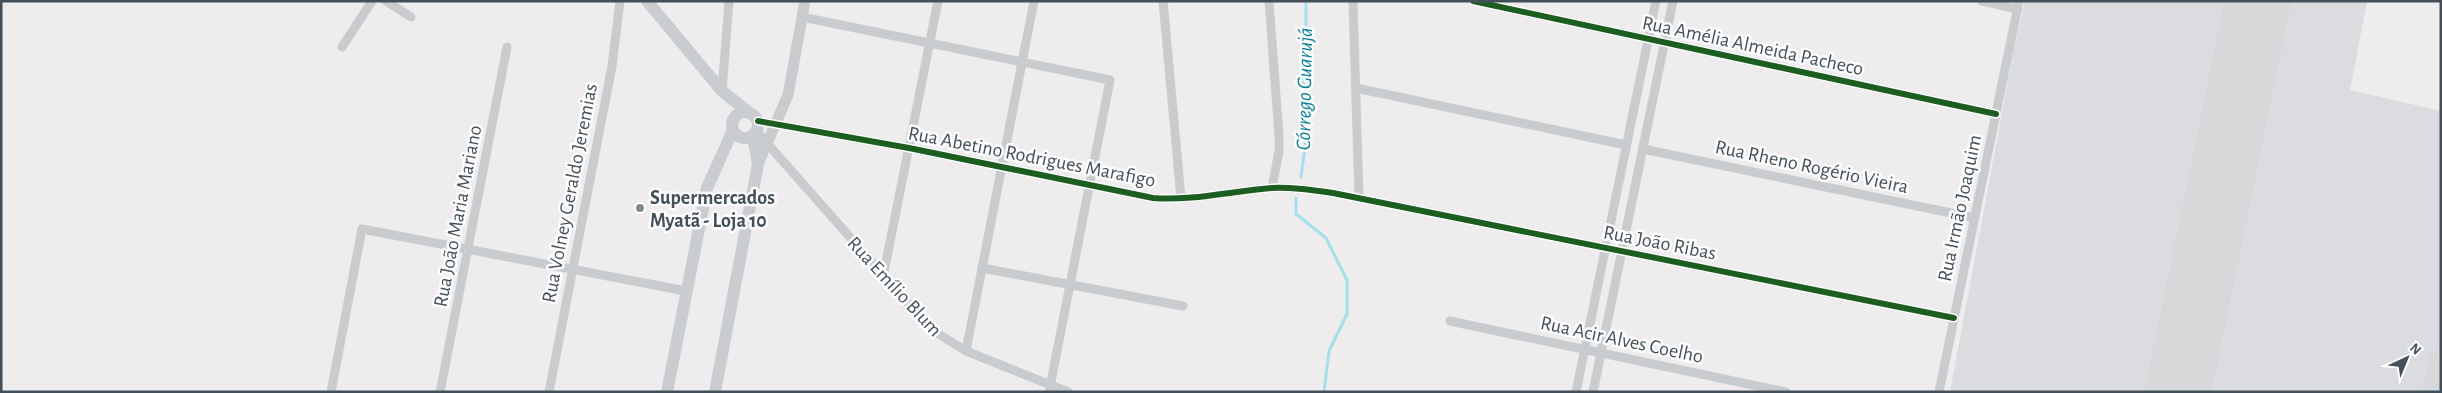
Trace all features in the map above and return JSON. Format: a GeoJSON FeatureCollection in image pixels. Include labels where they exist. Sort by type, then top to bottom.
{"type":"FeatureCollection","features":[{"type":"Feature","properties":{"kind":"main road"},"geometry":{"type":"LineString","coordinates":[[647,1],[722,90],[747,111],[754,114],[758,164],[715,392]]}},
{"type":"Feature","properties":{"kind":"main road"},"geometry":{"type":"LineString","coordinates":[[722,90],[733,124],[744,138],[756,130]]}},
{"type":"Feature","properties":{"kind":"main road"},"geometry":{"type":"LineString","coordinates":[[667,392],[707,188],[739,112],[747,111]]}},
{"type":"Feature","properties":{"kind":"street"},"geometry":{"type":"LineString","coordinates":[[342,48],[372,1]]}},
{"type":"Feature","properties":{"kind":"street"},"geometry":{"type":"LineString","coordinates":[[386,1],[411,17]]}},
{"type":"Feature","properties":{"kind":"street","name":"Rua Volney Geraldo Jeremias"},"geometry":{"type":"LineString","coordinates":[[549,392],[612,66],[620,1]]}},
{"type":"Feature","properties":{"kind":"street"},"geometry":{"type":"LineString","coordinates":[[722,90],[728,1]]}},
{"type":"Feature","properties":{"kind":"street"},"geometry":{"type":"LineString","coordinates":[[758,164],[788,95],[805,1]]}},
{"type":"Feature","properties":{"kind":"street"},"geometry":{"type":"LineString","coordinates":[[883,277],[938,1]]}},
{"type":"Feature","properties":{"kind":"street"},"geometry":{"type":"LineString","coordinates":[[966,351],[1034,1]]}},
{"type":"Feature","properties":{"kind":"street"},"geometry":{"type":"LineString","coordinates":[[1163,1],[1181,198]]}},
{"type":"Feature","properties":{"kind":"street"},"geometry":{"type":"LineString","coordinates":[[1269,1],[1279,136],[1279,151],[1272,188]]}},
{"type":"Feature","properties":{"kind":"street"},"geometry":{"type":"LineString","coordinates":[[1353,1],[1359,198]]}},
{"type":"Feature","properties":{"kind":"street","name":"Rua Amélia Almeida Pacheco"},"geometry":{"type":"LineString","coordinates":[[1474,1],[1996,114]]}},
{"type":"Feature","properties":{"kind":"street"},"geometry":{"type":"LineString","coordinates":[[1576,392],[1656,1]]}},
{"type":"Feature","properties":{"kind":"street"},"geometry":{"type":"LineString","coordinates":[[1593,392],[1673,1]]}},
{"type":"Feature","properties":{"kind":"street"},"geometry":{"type":"LineString","coordinates":[[1982,1],[2019,5]]}},
{"type":"Feature","properties":{"kind":"street","name":"Rua Irmão Joaquim"},"geometry":{"type":"LineString","coordinates":[[1939,392],[2019,5]]}},
{"type":"Feature","properties":{"kind":"street"},"geometry":{"type":"LineString","coordinates":[[802,17],[1110,80],[1050,388]]}},
{"type":"Feature","properties":{"kind":"street","name":"Rua João Maria Mariano"},"geometry":{"type":"LineString","coordinates":[[440,392],[507,47]]}},
{"type":"Feature","properties":{"kind":"street"},"geometry":{"type":"LineString","coordinates":[[1356,88],[1626,145]]}},
{"type":"Feature","properties":{"kind":"street","name":"Rua Abetino Rodrigues Marafigo"},"geometry":{"type":"LineString","coordinates":[[756,130],[776,125],[909,148],[1153,198],[1181,198],[1272,188],[1310,190],[1359,198]]}},
{"type":"Feature","properties":{"kind":"street","name":"Rua Emílio Blum"},"geometry":{"type":"LineString","coordinates":[[756,130],[883,277],[932,330],[966,351],[1050,388],[1068,392]]}},
{"type":"Feature","properties":{"kind":"street","name":"Rua Rheno Rogério Vieira"},"geometry":{"type":"LineString","coordinates":[[1642,149],[1975,218]]}},
{"type":"Feature","properties":{"kind":"street","name":"Rua João Ribas"},"geometry":{"type":"LineString","coordinates":[[1359,198],[1954,318]]}},
{"type":"Feature","properties":{"kind":"street"},"geometry":{"type":"LineString","coordinates":[[332,392],[362,229],[686,291]]}},
{"type":"Feature","properties":{"kind":"street"},"geometry":{"type":"LineString","coordinates":[[982,268],[1183,306]]}},
{"type":"Feature","properties":{"kind":"street","name":"Rua Acir Alves Coelho"},"geometry":{"type":"LineString","coordinates":[[1450,321],[1786,392]]}},
{"type":"Feature","properties":{"kind":"shaded area"},"geometry":{"type":"Polygon","coordinates":[[[2025,1],[2367,1],[2350,90],[2441,111],[2441,392],[1950,392],[2014,49],[2025,1]]]}},
{"type":"Feature","properties":{"kind":"waterway","name":"Córrego Guarujá"},"geometry":{"type":"LineString","coordinates":[[1301,177],[1307,131],[1303,80],[1306,1]]}},
{"type":"Feature","properties":{"kind":"waterway","name":"Córrego Guarujá"},"geometry":{"type":"LineString","coordinates":[[1296,198],[1296,214],[1326,238],[1347,280],[1347,314],[1329,351],[1324,392]]}},
{"type":"Feature","properties":{"kind":"taxiway"},"geometry":{"type":"LineString","coordinates":[[2435,392],[2441,363]]}},
{"type":"Feature","properties":{"kind":"runway"},"geometry":{"type":"LineString","coordinates":[[2178,392],[2258,1]]}},
{"type":"Feature","properties":{"kind":"cycle path"},"geometry":{"type":"LineString","coordinates":[[1473,1],[1996,114]]}},
{"type":"Feature","properties":{"kind":"cycle path"},"geometry":{"type":"LineString","coordinates":[[758,121],[909,148],[1153,198],[1197,197],[1272,188],[1295,188],[1333,193],[1954,318]]}},
{"type":"Feature","properties":{"kind":"place","name":"Supermercados Myatã - Loja 10"},"geometry":{"type":"Point","coordinates":[640,208]}}]}
